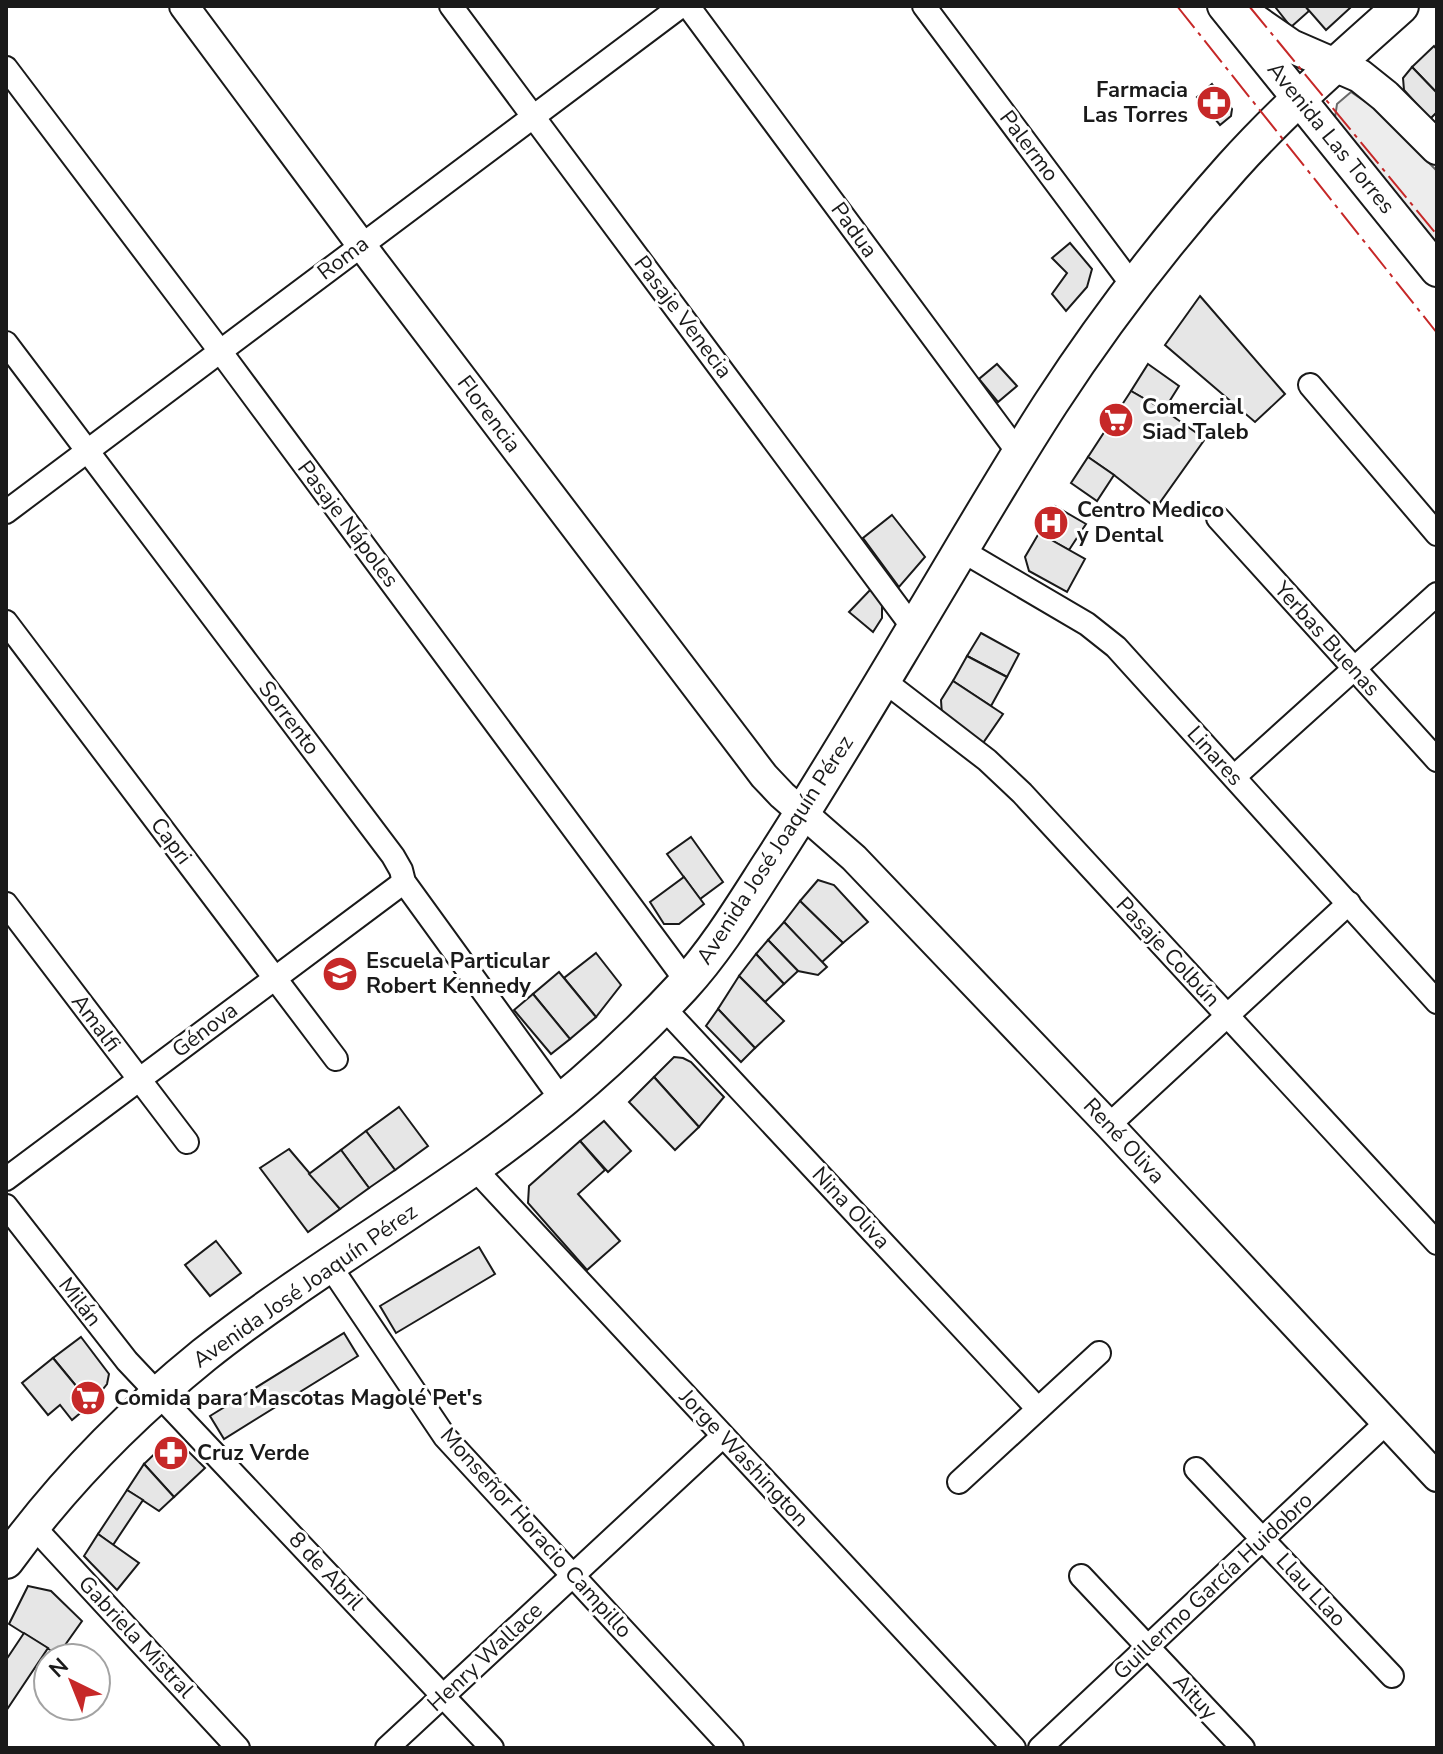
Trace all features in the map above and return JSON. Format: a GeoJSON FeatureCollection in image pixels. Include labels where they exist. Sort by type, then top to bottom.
{"type":"FeatureCollection","features":[{"type":"Feature","properties":{"kind":"main road","name":"Avenida Las Torres"},"geometry":{"type":"LineString","coordinates":[[1224,6],[1437,270]]}},
{"type":"Feature","properties":{"kind":"main road"},"geometry":{"type":"LineString","coordinates":[[1234,6],[1291,46],[1360,76],[1437,148]]}},
{"type":"Feature","properties":{"kind":"main road","name":"Avenida José Joaquín Pérez"},"geometry":{"type":"LineString","coordinates":[[6,1561],[100,1449],[158,1393],[219,1344],[474,1168],[562,1100],[687,982],[738,913],[803,814],[1020,455],[1133,286],[1230,169],[1298,98],[1401,6]]}},
{"type":"Feature","properties":{"kind":"street","name":"Florencia"},"geometry":{"type":"LineString","coordinates":[[184,6],[361,245],[764,776],[803,814]]}},
{"type":"Feature","properties":{"kind":"street","name":"Pasaje Venecia"},"geometry":{"type":"LineString","coordinates":[[451,6],[914,629]]}},
{"type":"Feature","properties":{"kind":"street","name":"Roma"},"geometry":{"type":"LineString","coordinates":[[6,512],[681,6]]}},
{"type":"Feature","properties":{"kind":"street","name":"Padua"},"geometry":{"type":"LineString","coordinates":[[688,6],[1020,455]]}},
{"type":"Feature","properties":{"kind":"street","name":"Palermo"},"geometry":{"type":"LineString","coordinates":[[924,6],[1133,286]]}},
{"type":"Feature","properties":{"kind":"street","name":"Pasaje Nápoles"},"geometry":{"type":"LineString","coordinates":[[6,68],[220,351],[687,982]]}},
{"type":"Feature","properties":{"kind":"street","name":"Sorrento"},"geometry":{"type":"LineString","coordinates":[[6,343],[393,856],[404,882],[562,1100]]}},
{"type":"Feature","properties":{"kind":"street"},"geometry":{"type":"LineString","coordinates":[[1310,385],[1437,534]]}},
{"type":"Feature","properties":{"kind":"street","name":"Yerbas Buenas"},"geometry":{"type":"LineString","coordinates":[[1218,518],[1437,760]]}},
{"type":"Feature","properties":{"kind":"street","name":"Linares"},"geometry":{"type":"LineString","coordinates":[[961,550],[1087,624],[1129,660],[1437,1002]]}},
{"type":"Feature","properties":{"kind":"street"},"geometry":{"type":"LineString","coordinates":[[1234,777],[1437,594]]}},
{"type":"Feature","properties":{"kind":"street","name":"Capri"},"geometry":{"type":"LineString","coordinates":[[6,622],[336,1059]]}},
{"type":"Feature","properties":{"kind":"street","name":"Pasaje Colbún"},"geometry":{"type":"LineString","coordinates":[[883,680],[1005,776],[1437,1243]]}},
{"type":"Feature","properties":{"kind":"street","name":"René Oliva"},"geometry":{"type":"LineString","coordinates":[[803,814],[854,858],[1109,1125],[1437,1477]]}},
{"type":"Feature","properties":{"kind":"street","name":"Génova"},"geometry":{"type":"LineString","coordinates":[[6,1179],[404,882]]}},
{"type":"Feature","properties":{"kind":"street"},"geometry":{"type":"LineString","coordinates":[[1109,1125],[1349,903]]}},
{"type":"Feature","properties":{"kind":"street","name":"Amalfi"},"geometry":{"type":"LineString","coordinates":[[6,904],[187,1142]]}},
{"type":"Feature","properties":{"kind":"street","name":"Nina Oliva"},"geometry":{"type":"LineString","coordinates":[[663,1007],[1038,1409]]}},
{"type":"Feature","properties":{"kind":"street","name":"Jorge Washington"},"geometry":{"type":"LineString","coordinates":[[474,1168],[1014,1748]]}},
{"type":"Feature","properties":{"kind":"street","name":"Milán"},"geometry":{"type":"LineString","coordinates":[[6,1206],[117,1350],[158,1393]]}},
{"type":"Feature","properties":{"kind":"street","name":"Monseñor Horacio Campillo"},"geometry":{"type":"LineString","coordinates":[[330,1266],[445,1437],[732,1748]]}},
{"type":"Feature","properties":{"kind":"street"},"geometry":{"type":"LineString","coordinates":[[959,1482],[1099,1353]]}},
{"type":"Feature","properties":{"kind":"street","name":"8 de Abril"},"geometry":{"type":"LineString","coordinates":[[158,1393],[492,1748]]}},
{"type":"Feature","properties":{"kind":"street","name":"Guillermo García Huidobro"},"geometry":{"type":"LineString","coordinates":[[1040,1748],[1386,1423]]}},
{"type":"Feature","properties":{"kind":"street","name":"Henry Wallace"},"geometry":{"type":"LineString","coordinates":[[387,1748],[723,1436]]}},
{"type":"Feature","properties":{"kind":"street","name":"Llau Llao"},"geometry":{"type":"LineString","coordinates":[[1196,1469],[1392,1676]]}},
{"type":"Feature","properties":{"kind":"street","name":"Gabriela Mistral"},"geometry":{"type":"LineString","coordinates":[[33,1526],[238,1748]]}},
{"type":"Feature","properties":{"kind":"street","name":"Aituy"},"geometry":{"type":"LineString","coordinates":[[1081,1576],[1243,1748]]}},
{"type":"Feature","properties":{"kind":"shaded area"},"geometry":{"type":"Polygon","coordinates":[[[1351,92],[1373,107],[1437,171],[1437,253],[1334,124],[1337,104],[1351,92]]]}},
{"type":"Feature","properties":{"kind":"building"},"geometry":{"type":"Polygon","coordinates":[[[1305,6],[1309,11],[1291,27],[1276,8],[1305,6]]]}},
{"type":"Feature","properties":{"kind":"building"},"geometry":{"type":"Polygon","coordinates":[[[1305,6],[1348,6],[1350,8],[1326,30],[1305,6]]]}},
{"type":"Feature","properties":{"kind":"building"},"geometry":{"type":"Polygon","coordinates":[[[1434,46],[1437,50],[1437,93],[1412,67],[1434,46]]]}},
{"type":"Feature","properties":{"kind":"building"},"geometry":{"type":"Polygon","coordinates":[[[1412,67],[1437,93],[1437,112],[1430,119],[1404,90],[1403,78],[1412,67]]]}},
{"type":"Feature","properties":{"kind":"building","name":"Farmacia Las Torres"},"geometry":{"type":"Polygon","coordinates":[[[1212,84],[1232,109],[1231,116],[1220,125],[1197,97],[1212,84]]]}},
{"type":"Feature","properties":{"kind":"building"},"geometry":{"type":"Polygon","coordinates":[[[1070,243],[1092,269],[1087,287],[1066,311],[1052,294],[1067,273],[1052,258],[1070,243]]]}},
{"type":"Feature","properties":{"kind":"building"},"geometry":{"type":"Polygon","coordinates":[[[1200,296],[1285,394],[1255,422],[1165,345],[1200,296]]]}},
{"type":"Feature","properties":{"kind":"building"},"geometry":{"type":"Polygon","coordinates":[[[997,364],[1017,386],[998,402],[979,379],[997,364]]]}},
{"type":"Feature","properties":{"kind":"building"},"geometry":{"type":"Polygon","coordinates":[[[1148,364],[1179,386],[1164,410],[1131,391],[1148,364]]]}},
{"type":"Feature","properties":{"kind":"building"},"geometry":{"type":"Polygon","coordinates":[[[1131,391],[1205,439],[1156,508],[1088,457],[1131,391]]]}},
{"type":"Feature","properties":{"kind":"building"},"geometry":{"type":"Polygon","coordinates":[[[1088,457],[1114,475],[1097,501],[1071,483],[1088,457]]]}},
{"type":"Feature","properties":{"kind":"building"},"geometry":{"type":"Polygon","coordinates":[[[1055,506],[1086,524],[1069,550],[1039,533],[1055,506]]]}},
{"type":"Feature","properties":{"kind":"building"},"geometry":{"type":"Polygon","coordinates":[[[892,515],[925,557],[899,587],[863,538],[892,515]]]}},
{"type":"Feature","properties":{"kind":"building"},"geometry":{"type":"Polygon","coordinates":[[[1039,533],[1085,559],[1067,592],[1029,571],[1025,557],[1039,533]]]}},
{"type":"Feature","properties":{"kind":"building"},"geometry":{"type":"Polygon","coordinates":[[[871,589],[882,603],[882,618],[873,632],[849,612],[871,589]]]}},
{"type":"Feature","properties":{"kind":"building"},"geometry":{"type":"Polygon","coordinates":[[[981,633],[1019,654],[1007,677],[967,656],[981,633]]]}},
{"type":"Feature","properties":{"kind":"building"},"geometry":{"type":"Polygon","coordinates":[[[967,656],[1007,677],[991,706],[953,681],[967,656]]]}},
{"type":"Feature","properties":{"kind":"building"},"geometry":{"type":"Polygon","coordinates":[[[953,681],[1003,714],[983,743],[942,715],[941,700],[953,681]]]}},
{"type":"Feature","properties":{"kind":"building"},"geometry":{"type":"Polygon","coordinates":[[[691,837],[723,882],[700,899],[667,854],[691,837]]]}},
{"type":"Feature","properties":{"kind":"building"},"geometry":{"type":"Polygon","coordinates":[[[684,877],[704,904],[679,924],[664,924],[650,902],[684,877]]]}},
{"type":"Feature","properties":{"kind":"building"},"geometry":{"type":"Polygon","coordinates":[[[818,880],[834,885],[868,922],[843,943],[800,901],[818,880]]]}},
{"type":"Feature","properties":{"kind":"building"},"geometry":{"type":"Polygon","coordinates":[[[800,901],[843,943],[821,963],[784,922],[800,901]]]}},
{"type":"Feature","properties":{"kind":"building"},"geometry":{"type":"Polygon","coordinates":[[[784,922],[827,967],[818,975],[798,971],[768,940],[784,922]]]}},
{"type":"Feature","properties":{"kind":"building"},"geometry":{"type":"Polygon","coordinates":[[[768,940],[798,971],[784,984],[756,954],[768,940]]]}},
{"type":"Feature","properties":{"kind":"building"},"geometry":{"type":"Polygon","coordinates":[[[596,953],[621,985],[596,1017],[564,978],[596,953]]]}},
{"type":"Feature","properties":{"kind":"building"},"geometry":{"type":"Polygon","coordinates":[[[756,954],[784,984],[765,1002],[739,976],[756,954]]]}},
{"type":"Feature","properties":{"kind":"building"},"geometry":{"type":"Polygon","coordinates":[[[559,972],[596,1017],[570,1039],[533,994],[559,972]]]}},
{"type":"Feature","properties":{"kind":"building"},"geometry":{"type":"Polygon","coordinates":[[[739,976],[784,1021],[755,1048],[718,1009],[739,976]]]}},
{"type":"Feature","properties":{"kind":"building"},"geometry":{"type":"Polygon","coordinates":[[[533,994],[570,1039],[551,1054],[514,1010],[533,994]]]}},
{"type":"Feature","properties":{"kind":"building"},"geometry":{"type":"Polygon","coordinates":[[[718,1009],[755,1048],[741,1062],[706,1026],[718,1009]]]}},
{"type":"Feature","properties":{"kind":"building"},"geometry":{"type":"Polygon","coordinates":[[[674,1057],[691,1062],[724,1097],[699,1127],[654,1077],[674,1057]]]}},
{"type":"Feature","properties":{"kind":"building"},"geometry":{"type":"Polygon","coordinates":[[[654,1077],[699,1127],[675,1150],[629,1102],[654,1077]]]}},
{"type":"Feature","properties":{"kind":"building"},"geometry":{"type":"Polygon","coordinates":[[[399,1107],[428,1146],[395,1170],[366,1131],[399,1107]]]}},
{"type":"Feature","properties":{"kind":"building"},"geometry":{"type":"Polygon","coordinates":[[[604,1121],[631,1151],[608,1172],[580,1141],[604,1121]]]}},
{"type":"Feature","properties":{"kind":"building"},"geometry":{"type":"Polygon","coordinates":[[[366,1131],[395,1170],[369,1188],[341,1150],[366,1131]]]}},
{"type":"Feature","properties":{"kind":"building"},"geometry":{"type":"Polygon","coordinates":[[[580,1141],[605,1170],[578,1194],[620,1241],[587,1270],[528,1203],[529,1186],[580,1141]]]}},
{"type":"Feature","properties":{"kind":"building"},"geometry":{"type":"Polygon","coordinates":[[[289,1149],[340,1209],[308,1232],[260,1168],[289,1149]]]}},
{"type":"Feature","properties":{"kind":"building"},"geometry":{"type":"Polygon","coordinates":[[[341,1150],[369,1188],[340,1209],[309,1174],[341,1150]]]}},
{"type":"Feature","properties":{"kind":"building"},"geometry":{"type":"Polygon","coordinates":[[[216,1241],[241,1273],[210,1296],[185,1265],[216,1241]]]}},
{"type":"Feature","properties":{"kind":"building"},"geometry":{"type":"Polygon","coordinates":[[[479,1247],[495,1274],[396,1333],[380,1306],[479,1247]]]}},
{"type":"Feature","properties":{"kind":"building"},"geometry":{"type":"Polygon","coordinates":[[[344,1333],[358,1356],[224,1439],[210,1416],[344,1333]]]}},
{"type":"Feature","properties":{"kind":"building"},"geometry":{"type":"Polygon","coordinates":[[[81,1337],[109,1374],[107,1384],[91,1404],[53,1358],[81,1337]]]}},
{"type":"Feature","properties":{"kind":"building"},"geometry":{"type":"Polygon","coordinates":[[[53,1358],[91,1404],[72,1420],[60,1405],[48,1415],[22,1383],[53,1358]]]}},
{"type":"Feature","properties":{"kind":"building"},"geometry":{"type":"Polygon","coordinates":[[[166,1443],[189,1452],[205,1468],[174,1497],[144,1464],[166,1443]]]}},
{"type":"Feature","properties":{"kind":"building"},"geometry":{"type":"Polygon","coordinates":[[[144,1464],[174,1497],[159,1511],[127,1490],[144,1464]]]}},
{"type":"Feature","properties":{"kind":"building"},"geometry":{"type":"Polygon","coordinates":[[[127,1490],[143,1500],[113,1545],[98,1534],[127,1490]]]}},
{"type":"Feature","properties":{"kind":"building"},"geometry":{"type":"Polygon","coordinates":[[[98,1534],[139,1563],[117,1590],[84,1556],[98,1534]]]}},
{"type":"Feature","properties":{"kind":"building"},"geometry":{"type":"Polygon","coordinates":[[[28,1586],[51,1591],[82,1621],[67,1642],[37,1642],[9,1624],[28,1586]]]}},
{"type":"Feature","properties":{"kind":"building"},"geometry":{"type":"Polygon","coordinates":[[[24,1633],[38,1642],[32,1642],[32,1672],[6,1711],[6,1660],[24,1633]]]}},
{"type":"Feature","properties":{"kind":"power"},"geometry":{"type":"LineString","coordinates":[[1177,6],[1437,333]]}},
{"type":"Feature","properties":{"kind":"power"},"geometry":{"type":"LineString","coordinates":[[1249,6],[1437,235]]}},
{"type":"Feature","properties":{"kind":"place","name":"Farmacia Las Torres"},"geometry":{"type":"Point","coordinates":[1214,103]}},
{"type":"Feature","properties":{"kind":"place","name":"Comercial Siad Taleb"},"geometry":{"type":"Point","coordinates":[1116,420]}},
{"type":"Feature","properties":{"kind":"place","name":"Centro Medico y Dental"},"geometry":{"type":"Point","coordinates":[1051,523]}},
{"type":"Feature","properties":{"kind":"place","name":"Escuela Particular Robert Kennedy"},"geometry":{"type":"Point","coordinates":[340,974]}},
{"type":"Feature","properties":{"kind":"place","name":"Comida para Mascotas Magolé Pet's"},"geometry":{"type":"Point","coordinates":[88,1398]}},
{"type":"Feature","properties":{"kind":"place","name":"Cruz Verde"},"geometry":{"type":"Point","coordinates":[171,1453]}}]}
